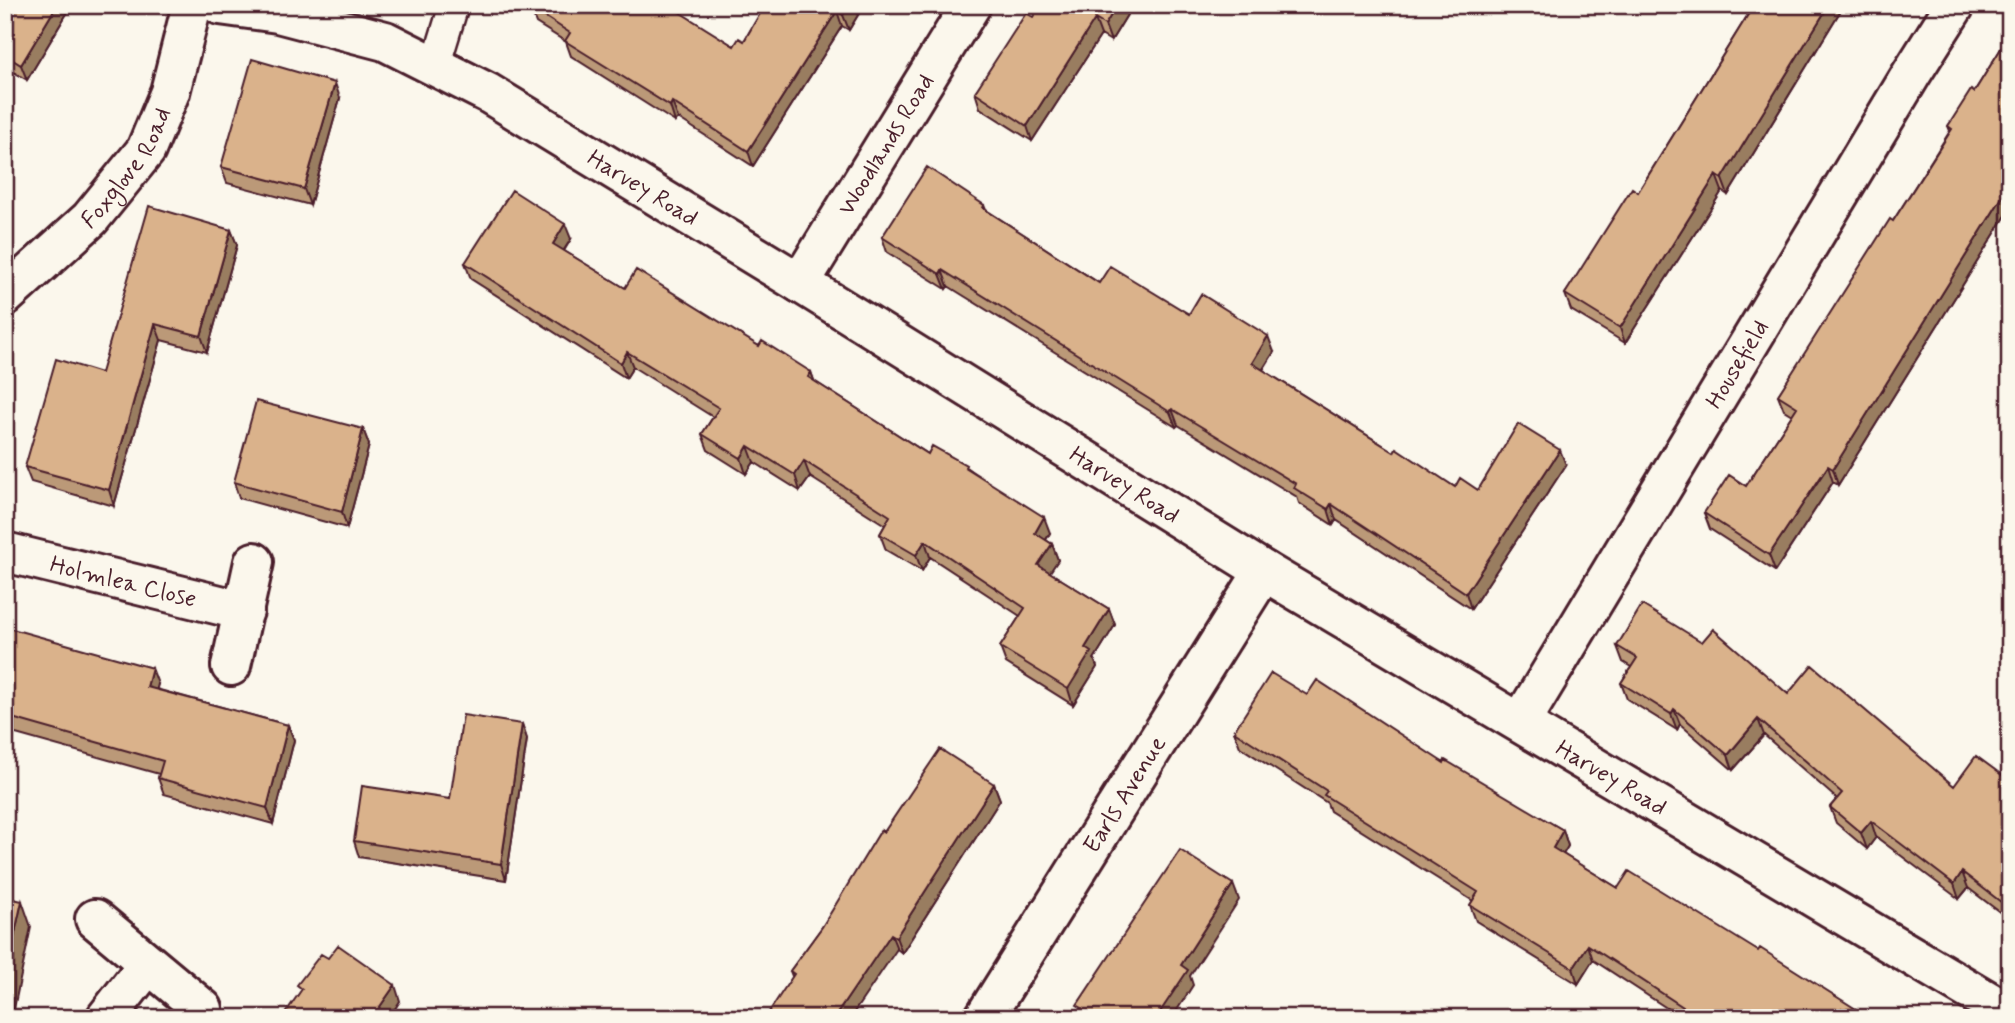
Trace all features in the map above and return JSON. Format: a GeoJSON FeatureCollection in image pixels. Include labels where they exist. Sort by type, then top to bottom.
{"type":"FeatureCollection","features":[{"type":"Feature","properties":{"kind":"street","name":"Foxglove Road"},"geometry":{"type":"LineString","coordinates":[[5,296],[90,219],[146,150],[170,92],[192,5]]}},
{"type":"Feature","properties":{"kind":"street","name":"Harvey Road"},"geometry":{"type":"LineString","coordinates":[[220,5],[278,13],[385,41],[488,93],[1264,571],[2010,1014]]}},
{"type":"Feature","properties":{"kind":"street","name":"Woodlands Road"},"geometry":{"type":"LineString","coordinates":[[800,283],[971,5]]}},
{"type":"Feature","properties":{"kind":"street","name":"Housefield"},"geometry":{"type":"LineString","coordinates":[[1521,722],[1955,5]]}},
{"type":"Feature","properties":{"kind":"street","name":"Holmlea Close"},"geometry":{"type":"LineString","coordinates":[[5,552],[244,611]]}},
{"type":"Feature","properties":{"kind":"street"},"geometry":{"type":"LineString","coordinates":[[231,666],[254,562]]}},
{"type":"Feature","properties":{"kind":"street","name":"Earls Avenue"},"geometry":{"type":"LineString","coordinates":[[984,1018],[1264,571]]}},
{"type":"Feature","properties":{"kind":"street"},"geometry":{"type":"LineString","coordinates":[[95,919],[203,1009]]}},
{"type":"Feature","properties":{"kind":"street"},"geometry":{"type":"LineString","coordinates":[[106,1018],[148,964]]}},
{"type":"Feature","properties":{"kind":"lane"},"geometry":{"type":"LineString","coordinates":[[435,66],[454,5]]}},
{"type":"Feature","properties":{"kind":"building"},"geometry":{"type":"Polygon","coordinates":[[[5,5],[57,5],[21,65],[5,55],[5,5]]]}},
{"type":"Feature","properties":{"kind":"building"},"geometry":{"type":"Polygon","coordinates":[[[645,5],[656,12],[661,5],[668,5],[734,46],[739,38],[744,41],[765,5],[849,5],[843,15],[837,11],[748,151],[672,102],[670,106],[565,41],[570,33],[530,7],[645,5]]]}},
{"type":"Feature","properties":{"kind":"building"},"geometry":{"type":"Polygon","coordinates":[[[1040,5],[1117,5],[1105,25],[1095,19],[1027,126],[975,92],[1026,13],[1033,17],[1040,5]]]}},
{"type":"Feature","properties":{"kind":"building"},"geometry":{"type":"Polygon","coordinates":[[[1754,5],[1829,5],[1722,179],[1716,175],[1620,328],[1565,294],[1632,188],[1638,192],[1754,5]]]}},
{"type":"Feature","properties":{"kind":"building"},"geometry":{"type":"Polygon","coordinates":[[[2010,34],[2010,194],[2006,191],[1833,469],[1828,466],[1769,555],[1704,513],[1729,475],[1746,486],[1797,407],[1778,395],[1890,219],[1893,221],[1952,129],[1948,126],[1971,90],[1974,92],[2010,34]]]}},
{"type":"Feature","properties":{"kind":"building"},"geometry":{"type":"Polygon","coordinates":[[[252,59],[335,83],[304,189],[221,167],[252,59]]]}},
{"type":"Feature","properties":{"kind":"building"},"geometry":{"type":"Polygon","coordinates":[[[927,167],[984,205],[983,208],[1099,283],[1110,266],[1189,314],[1201,294],[1268,336],[1252,363],[1394,452],[1396,448],[1455,487],[1460,478],[1478,490],[1518,424],[1560,450],[1466,593],[1331,504],[1328,509],[1294,488],[1296,484],[1172,409],[1170,412],[942,270],[940,274],[882,237],[927,167]]]}},
{"type":"Feature","properties":{"kind":"building"},"geometry":{"type":"Polygon","coordinates":[[[512,190],[565,224],[553,244],[625,288],[636,270],[759,346],[762,341],[811,372],[808,377],[928,454],[932,446],[966,465],[965,467],[1044,517],[1035,533],[1052,544],[1038,565],[1109,609],[1085,648],[1091,652],[1068,689],[1000,647],[1025,608],[925,541],[916,555],[880,534],[890,516],[804,461],[795,475],[748,446],[741,458],[702,434],[719,408],[627,352],[621,363],[465,263],[512,190]]]}},
{"type":"Feature","properties":{"kind":"building"},"geometry":{"type":"Polygon","coordinates":[[[149,206],[231,230],[201,336],[155,324],[109,490],[25,467],[56,359],[101,373],[149,206]]]}},
{"type":"Feature","properties":{"kind":"building"},"geometry":{"type":"Polygon","coordinates":[[[256,401],[363,429],[342,512],[234,482],[256,401]]]}},
{"type":"Feature","properties":{"kind":"building"},"geometry":{"type":"Polygon","coordinates":[[[1642,605],[1702,642],[1713,629],[1788,694],[1812,665],[1954,786],[1976,756],[2010,781],[2010,810],[2003,819],[2010,825],[2010,909],[1962,872],[1954,884],[1871,821],[1861,833],[1830,807],[1842,793],[1758,719],[1728,755],[1674,709],[1671,714],[1621,683],[1637,658],[1617,646],[1642,605]]]}},
{"type":"Feature","properties":{"kind":"building"},"geometry":{"type":"Polygon","coordinates":[[[5,627],[152,668],[147,687],[288,725],[267,808],[158,778],[163,761],[5,716],[5,627]]]}},
{"type":"Feature","properties":{"kind":"building"},"geometry":{"type":"Polygon","coordinates":[[[1271,673],[1307,695],[1317,680],[1444,763],[1445,760],[1563,830],[1553,848],[1618,888],[1629,871],[1758,951],[1760,948],[1870,1018],[1700,1018],[1588,945],[1573,968],[1470,905],[1478,892],[1324,795],[1327,791],[1234,731],[1271,673]]]}},
{"type":"Feature","properties":{"kind":"building"},"geometry":{"type":"Polygon","coordinates":[[[463,715],[522,724],[501,864],[354,841],[362,786],[450,799],[463,715]]]}},
{"type":"Feature","properties":{"kind":"building"},"geometry":{"type":"Polygon","coordinates":[[[940,749],[994,784],[896,937],[891,934],[834,1018],[765,1018],[794,974],[790,971],[822,927],[881,830],[884,832],[940,749]]]}},
{"type":"Feature","properties":{"kind":"building"},"geometry":{"type":"Polygon","coordinates":[[[1180,850],[1233,884],[1181,965],[1188,970],[1156,1018],[1075,1018],[1082,1008],[1077,1005],[1180,850]]]}},
{"type":"Feature","properties":{"kind":"building"},"geometry":{"type":"Polygon","coordinates":[[[5,897],[22,901],[5,978],[5,897]]]}},
{"type":"Feature","properties":{"kind":"building"},"geometry":{"type":"Polygon","coordinates":[[[338,945],[395,985],[372,1018],[282,1018],[302,989],[297,985],[321,954],[328,958],[338,945]]]}}]}
